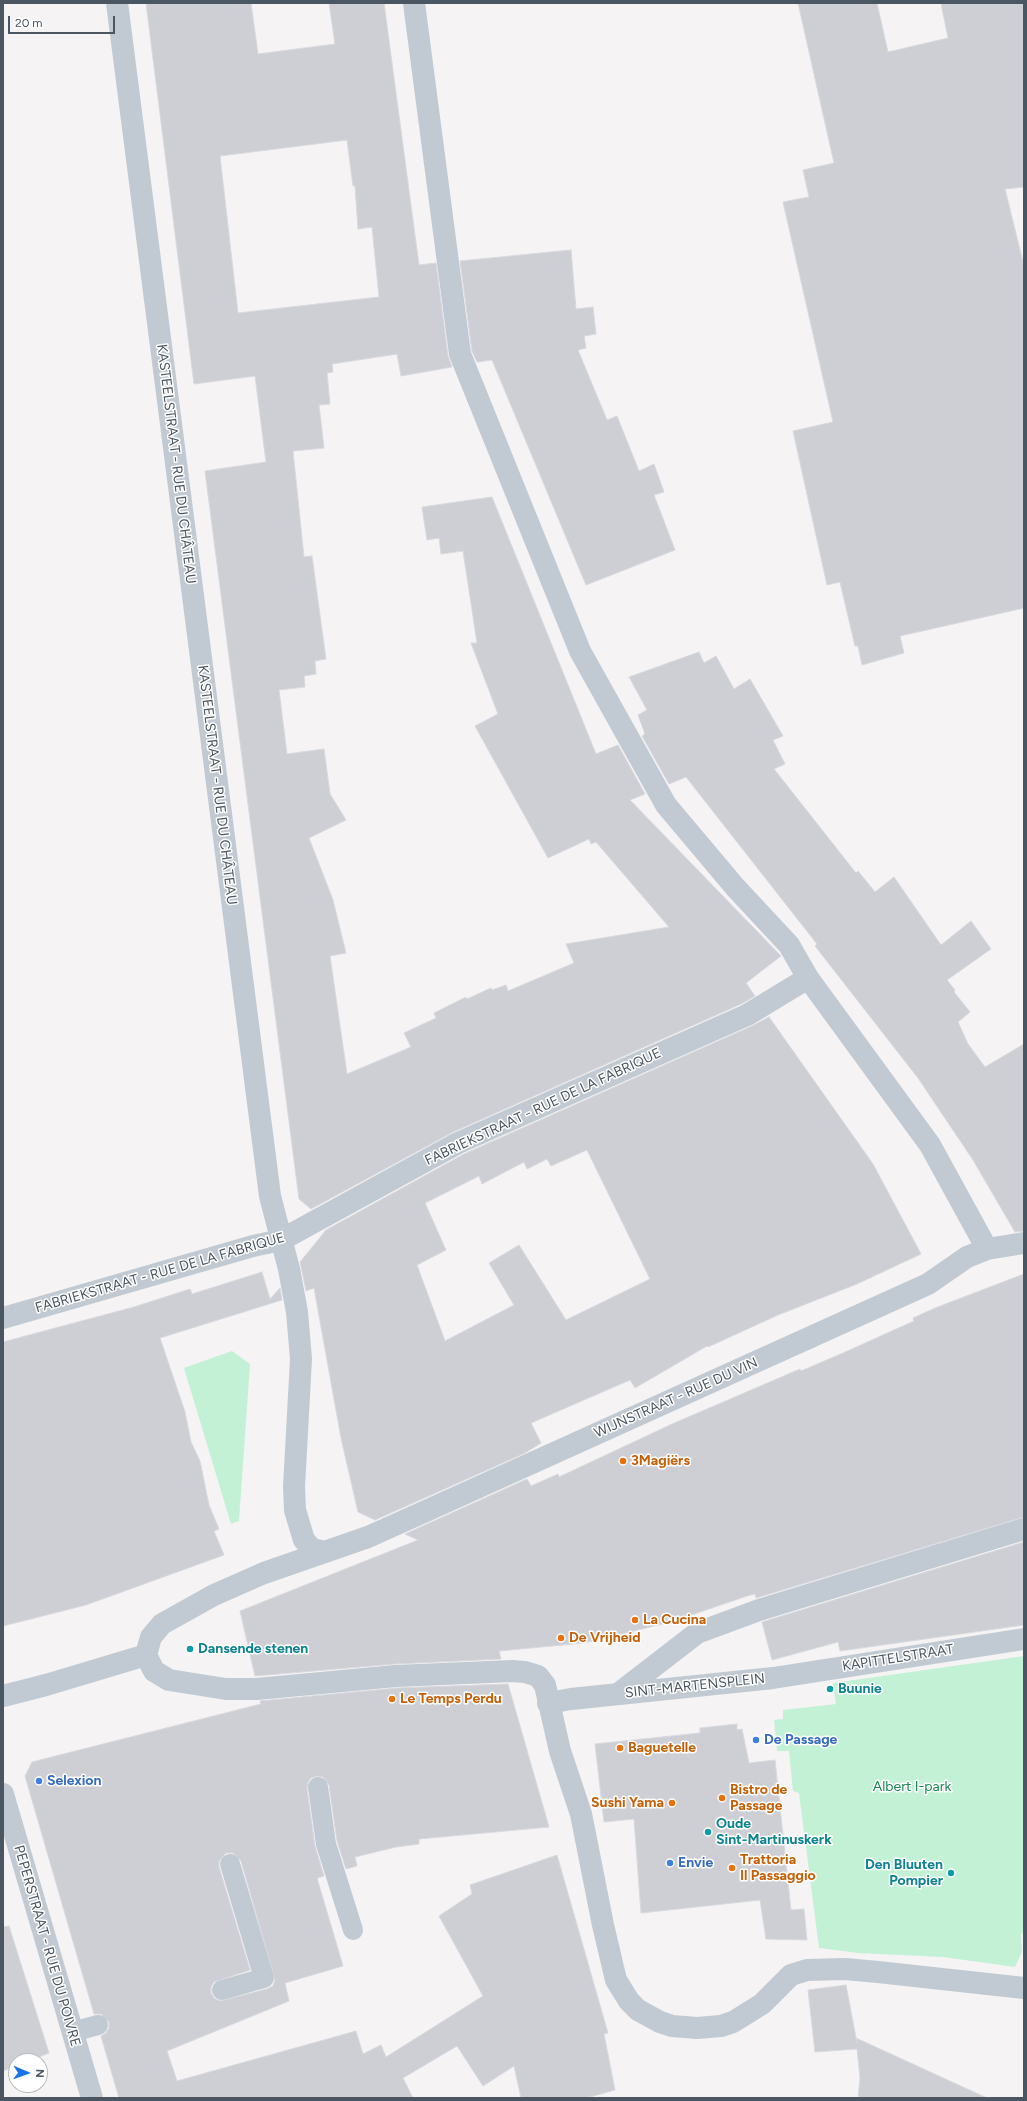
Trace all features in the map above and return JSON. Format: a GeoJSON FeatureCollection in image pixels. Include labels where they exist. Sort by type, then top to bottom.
{"type":"FeatureCollection","features":[{"type":"Feature","properties":{"kind":"street","name":"KASTEELSTRAAT - RUE DU CHÂTEAU"},"geometry":{"type":"LineString","coordinates":[[117,3],[270,1196],[296,1305],[300,1344],[294,1487],[295,1510],[297,1522],[304,1540],[312,1549],[325,1552]]}},
{"type":"Feature","properties":{"kind":"street"},"geometry":{"type":"LineString","coordinates":[[414,3],[460,354],[577,643],[666,805],[736,887],[789,945],[808,978],[930,1145],[987,1249]]}},
{"type":"Feature","properties":{"kind":"street","name":"FABRIEKSTRAAT - RUE DE LA FABRIQUE"},"geometry":{"type":"LineString","coordinates":[[3,1318],[253,1246],[281,1240],[458,1144],[746,1015],[808,978]]}},
{"type":"Feature","properties":{"kind":"street","name":"WIJNSTRAAT - RUE DU VIN"},"geometry":{"type":"LineString","coordinates":[[146,1655],[150,1637],[162,1624],[172,1617],[214,1595],[264,1573],[368,1537],[417,1516],[928,1284],[967,1257],[987,1249],[1024,1243]]}},
{"type":"Feature","properties":{"kind":"street","name":"SINT-MARTENSPLEIN"},"geometry":{"type":"LineString","coordinates":[[618,1694],[697,1633],[759,1610],[1024,1529]]}},
{"type":"Feature","properties":{"kind":"street","name":"KAPITTELSTRAAT"},"geometry":{"type":"LineString","coordinates":[[773,1678],[1024,1639]]}},
{"type":"Feature","properties":{"kind":"street"},"geometry":{"type":"LineString","coordinates":[[3,1696],[46,1685],[146,1655],[154,1671],[174,1682],[226,1689],[305,1690],[396,1676],[518,1672],[531,1674],[542,1680],[560,1751],[581,1814],[602,1924],[616,1980],[628,2001],[648,2017],[660,2022],[686,2028],[721,2026],[733,2022],[753,2011],[791,1975],[813,1969],[878,1972],[1024,1988]]}},
{"type":"Feature","properties":{"kind":"street","name":"SINT-MARTENSPLEIN"},"geometry":{"type":"LineString","coordinates":[[548,1703],[618,1694],[773,1678]]}},
{"type":"Feature","properties":{"kind":"street","name":"PEPERSTRAAT - RUE DU POIVRE"},"geometry":{"type":"LineString","coordinates":[[3,1794],[92,2098]]}},
{"type":"Feature","properties":{"kind":"lane"},"geometry":{"type":"LineString","coordinates":[[318,1787],[326,1844],[353,1930]]}},
{"type":"Feature","properties":{"kind":"lane"},"geometry":{"type":"LineString","coordinates":[[222,1990],[264,1978],[230,1864]]}},
{"type":"Feature","properties":{"kind":"lane"},"geometry":{"type":"LineString","coordinates":[[72,2032],[98,2025]]}},
{"type":"Feature","properties":{"kind":"green space"},"geometry":{"type":"Polygon","coordinates":[[[232,1351],[250,1364],[239,1521],[231,1524],[184,1368],[232,1351]]]}},
{"type":"Feature","properties":{"kind":"green space","name":"Albert I-park"},"geometry":{"type":"Polygon","coordinates":[[[1024,1656],[1024,1931],[1021,1935],[1022,1952],[1015,1967],[943,1957],[858,1953],[819,1948],[799,1793],[793,1791],[789,1751],[777,1751],[774,1720],[783,1719],[783,1710],[836,1704],[833,1683],[1024,1656]]]}},
{"type":"Feature","properties":{"kind":"building"},"geometry":{"type":"Polygon","coordinates":[[[146,3],[251,3],[258,54],[335,44],[329,3],[384,3],[419,265],[436,263],[448,356],[452,367],[401,376],[397,354],[332,364],[333,372],[327,373],[330,404],[319,405],[324,448],[293,451],[304,557],[312,556],[326,659],[315,661],[316,674],[304,676],[305,687],[279,690],[287,754],[324,749],[330,794],[346,820],[309,838],[333,900],[346,953],[330,956],[347,1074],[411,1047],[404,1033],[436,1018],[434,1013],[466,997],[467,999],[491,988],[492,990],[506,985],[508,991],[574,963],[566,944],[669,927],[596,842],[591,844],[589,839],[548,858],[475,726],[498,714],[471,643],[477,643],[463,551],[441,554],[439,538],[427,540],[422,507],[492,497],[596,754],[618,745],[645,794],[630,800],[781,956],[746,983],[755,996],[741,1004],[453,1132],[311,1209],[299,1199],[205,471],[266,462],[255,376],[194,384],[146,3]],[[347,140],[220,156],[238,313],[379,297],[372,227],[358,229],[355,186],[353,186],[347,140]]]}},
{"type":"Feature","properties":{"kind":"building"},"geometry":{"type":"Polygon","coordinates":[[[798,3],[877,3],[888,52],[948,38],[941,3],[1024,3],[1024,187],[1005,189],[1024,266],[1024,608],[900,636],[904,653],[862,665],[858,646],[855,646],[840,582],[827,585],[793,431],[833,422],[783,202],[809,197],[803,170],[834,163],[798,3]]]}},
{"type":"Feature","properties":{"kind":"building"},"geometry":{"type":"Polygon","coordinates":[[[571,250],[576,309],[593,307],[596,334],[584,336],[586,348],[578,350],[607,420],[617,416],[639,471],[654,464],[664,492],[654,495],[675,550],[586,585],[492,360],[477,362],[472,351],[460,261],[571,250]]]}},
{"type":"Feature","properties":{"kind":"building"},"geometry":{"type":"Polygon","coordinates":[[[699,652],[704,663],[716,656],[734,689],[750,679],[783,736],[773,740],[785,764],[774,769],[856,873],[858,871],[875,892],[894,877],[941,945],[971,921],[991,949],[947,980],[955,990],[954,992],[970,1012],[958,1022],[968,1044],[985,1067],[1024,1044],[1024,1231],[1015,1232],[973,1160],[918,1078],[815,946],[817,944],[686,777],[669,784],[642,736],[645,734],[638,715],[647,710],[629,677],[699,652]]]}},
{"type":"Feature","properties":{"kind":"building"},"geometry":{"type":"Polygon","coordinates":[[[769,1017],[873,1164],[921,1254],[857,1284],[778,1315],[708,1347],[707,1346],[635,1388],[630,1380],[531,1423],[541,1443],[525,1453],[375,1520],[358,1512],[341,1438],[314,1288],[306,1291],[300,1262],[326,1230],[464,1154],[752,1026],[769,1017]],[[587,1150],[551,1166],[547,1159],[527,1169],[524,1162],[482,1184],[479,1176],[425,1203],[446,1250],[417,1265],[445,1341],[514,1305],[489,1263],[519,1245],[566,1320],[650,1279],[587,1150]]]}},
{"type":"Feature","properties":{"kind":"building"},"geometry":{"type":"Polygon","coordinates":[[[262,1272],[270,1299],[280,1288],[282,1300],[160,1338],[185,1412],[191,1442],[200,1461],[209,1505],[219,1529],[214,1531],[224,1555],[86,1605],[3,1626],[3,1342],[134,1307],[190,1289],[192,1294],[262,1272]]]}},
{"type":"Feature","properties":{"kind":"building"},"geometry":{"type":"Polygon","coordinates":[[[1024,1274],[1024,1517],[756,1598],[755,1594],[747,1596],[671,1622],[584,1643],[499,1651],[501,1659],[395,1664],[255,1676],[240,1611],[418,1540],[405,1534],[527,1479],[531,1486],[558,1474],[559,1477],[672,1424],[800,1369],[801,1371],[843,1353],[914,1321],[913,1318],[935,1308],[1024,1274]]]}},
{"type":"Feature","properties":{"kind":"building"},"geometry":{"type":"Polygon","coordinates":[[[1024,1542],[1024,1625],[840,1651],[838,1642],[772,1660],[762,1622],[1024,1542]]]}},
{"type":"Feature","properties":{"kind":"building"},"geometry":{"type":"Polygon","coordinates":[[[508,1684],[549,1827],[419,1839],[419,1844],[396,1847],[355,1857],[357,1866],[346,1869],[337,1841],[329,1785],[323,1777],[317,1776],[311,1778],[308,1782],[307,1789],[315,1846],[324,1876],[317,1878],[343,1966],[285,1983],[289,2001],[167,2051],[177,2081],[356,2031],[363,2054],[381,2045],[386,2057],[483,1996],[439,1916],[472,1894],[470,1885],[557,1855],[608,2033],[604,2034],[615,2090],[586,2098],[521,2098],[514,2066],[483,2086],[457,2046],[403,2078],[413,2098],[119,2098],[101,2036],[106,2033],[109,2028],[109,2022],[101,2014],[94,2014],[25,1776],[32,1762],[261,1704],[260,1701],[397,1688],[508,1684]],[[226,1853],[219,1861],[219,1867],[250,1970],[214,1982],[211,1987],[211,1993],[214,1998],[220,2001],[267,1989],[273,1986],[275,1980],[241,1861],[233,1853],[226,1853]]]}},
{"type":"Feature","properties":{"kind":"building","name":"Oude Sint-Martinuskerk"},"geometry":{"type":"Polygon","coordinates":[[[737,1724],[737,1730],[742,1729],[749,1763],[775,1760],[791,1910],[804,1909],[807,1940],[766,1939],[760,1900],[641,1913],[634,1819],[604,1822],[595,1744],[700,1733],[700,1728],[737,1724]]]}},
{"type":"Feature","properties":{"kind":"building"},"geometry":{"type":"Polygon","coordinates":[[[9,1926],[49,2053],[8,2053],[8,2069],[3,2071],[3,1927],[9,1926]]]}},
{"type":"Feature","properties":{"kind":"building"},"geometry":{"type":"Polygon","coordinates":[[[846,1985],[856,2038],[987,2098],[858,2098],[860,2078],[857,2049],[815,2052],[808,1990],[846,1985]]]}},
{"type":"Feature","properties":{"kind":"place","name":"3Magiërs"},"geometry":{"type":"Point","coordinates":[623,1461]}},
{"type":"Feature","properties":{"kind":"place","name":"La Cucina"},"geometry":{"type":"Point","coordinates":[635,1620]}},
{"type":"Feature","properties":{"kind":"place","name":"De Vrijheid"},"geometry":{"type":"Point","coordinates":[561,1638]}},
{"type":"Feature","properties":{"kind":"place","name":"Dansende stenen"},"geometry":{"type":"Point","coordinates":[190,1649]}},
{"type":"Feature","properties":{"kind":"place","name":"Buunie"},"geometry":{"type":"Point","coordinates":[830,1689]}},
{"type":"Feature","properties":{"kind":"place","name":"Le Temps Perdu"},"geometry":{"type":"Point","coordinates":[392,1699]}},
{"type":"Feature","properties":{"kind":"place","name":"De Passage"},"geometry":{"type":"Point","coordinates":[756,1740]}},
{"type":"Feature","properties":{"kind":"place","name":"Baguetelle"},"geometry":{"type":"Point","coordinates":[620,1748]}},
{"type":"Feature","properties":{"kind":"place","name":"Selexion"},"geometry":{"type":"Point","coordinates":[39,1781]}},
{"type":"Feature","properties":{"kind":"place","name":"Bistro de Passage"},"geometry":{"type":"Point","coordinates":[722,1798]}},
{"type":"Feature","properties":{"kind":"place","name":"Sushi Yama"},"geometry":{"type":"Point","coordinates":[672,1803]}},
{"type":"Feature","properties":{"kind":"place","name":"Oude Sint-Martinuskerk"},"geometry":{"type":"Point","coordinates":[708,1832]}},
{"type":"Feature","properties":{"kind":"place","name":"Envie"},"geometry":{"type":"Point","coordinates":[670,1863]}},
{"type":"Feature","properties":{"kind":"place","name":"Trattoria Il Passaggio"},"geometry":{"type":"Point","coordinates":[732,1868]}},
{"type":"Feature","properties":{"kind":"place","name":"Den Bluuten Pompier"},"geometry":{"type":"Point","coordinates":[951,1873]}}]}
